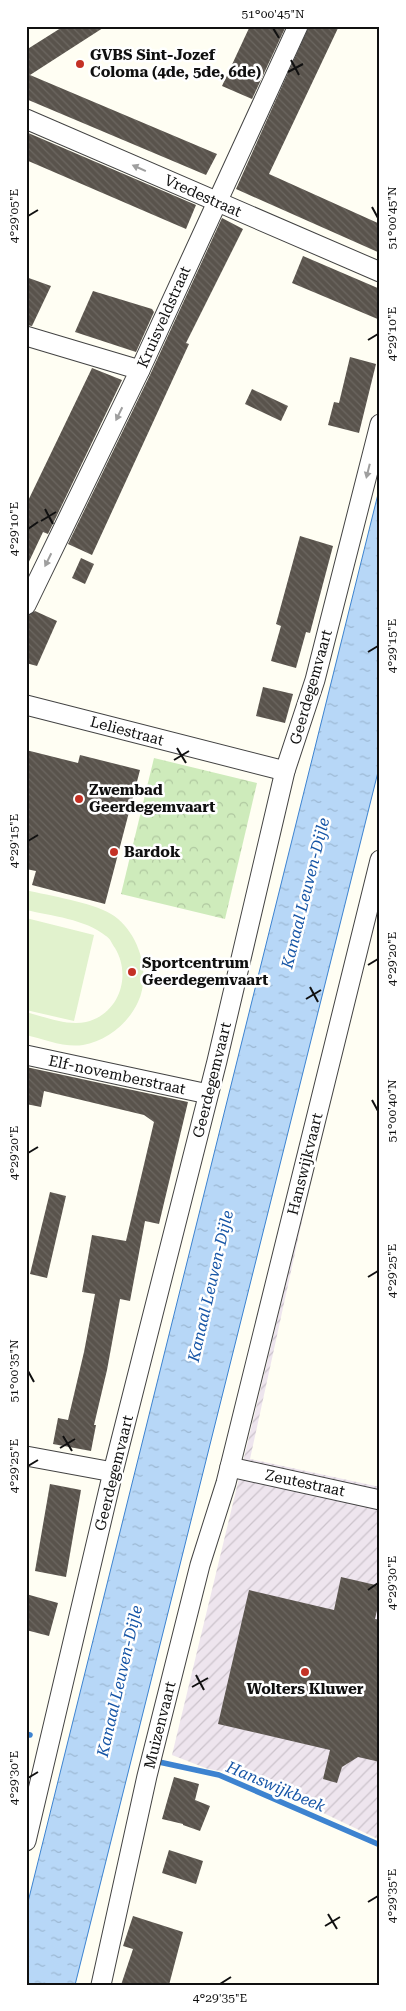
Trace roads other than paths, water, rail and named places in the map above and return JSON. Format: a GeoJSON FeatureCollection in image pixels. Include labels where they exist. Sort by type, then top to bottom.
{"type":"FeatureCollection","features":[{"type":"Feature","properties":{"kind":"street","name":"Kruisveldstraat"},"geometry":{"type":"LineString","coordinates":[[26,605],[140,370],[298,26]]}},
{"type":"Feature","properties":{"kind":"street","name":"Vredestraat"},"geometry":{"type":"LineString","coordinates":[[26,119],[380,272]]}},
{"type":"Feature","properties":{"kind":"street"},"geometry":{"type":"LineString","coordinates":[[26,336],[140,370]]}},
{"type":"Feature","properties":{"kind":"street","name":"Geerdegemvaart"},"geometry":{"type":"LineString","coordinates":[[26,1841],[114,1472],[286,771],[315,680],[380,424]]}},
{"type":"Feature","properties":{"kind":"street","name":"Leliestraat"},"geometry":{"type":"LineString","coordinates":[[26,704],[286,771]]}},
{"type":"Feature","properties":{"kind":"street","name":"Hanswijkvaart"},"geometry":{"type":"LineString","coordinates":[[230,1467],[380,860]]}},
{"type":"Feature","properties":{"kind":"street","name":"Elf-novemberstraat"},"geometry":{"type":"LineString","coordinates":[[26,1055],[208,1094]]}},
{"type":"Feature","properties":{"kind":"street"},"geometry":{"type":"LineString","coordinates":[[26,1456],[114,1472]]}},
{"type":"Feature","properties":{"kind":"street","name":"Zeutestraat"},"geometry":{"type":"LineString","coordinates":[[230,1467],[380,1500]]}},
{"type":"Feature","properties":{"kind":"street","name":"Muizenvaart"},"geometry":{"type":"LineString","coordinates":[[101,1985],[147,1776],[200,1565],[230,1467]]}},
{"type":"Feature","properties":{"kind":"water","name":"Kanaal Leuven-Dijle"},"geometry":{"type":"Polygon","coordinates":[[[380,486],[380,764],[75,1985],[26,1985],[26,1910],[380,486]]]}},
{"type":"Feature","properties":{"kind":"waterway","name":"Hanswijkbeek"},"geometry":{"type":"LineString","coordinates":[[26,1734],[30,1735]]}},
{"type":"Feature","properties":{"kind":"waterway","name":"Hanswijkbeek"},"geometry":{"type":"LineString","coordinates":[[159,1762],[219,1775],[380,1845]]}},
{"type":"Feature","properties":{"kind":"place","name":"GVBS Sint-Jozef Coloma (4de, 5de, 6de)"},"geometry":{"type":"Point","coordinates":[80,64]}},
{"type":"Feature","properties":{"kind":"place","name":"Zwembad Geerdegemvaart"},"geometry":{"type":"Point","coordinates":[79,799]}},
{"type":"Feature","properties":{"kind":"place","name":"Bardok"},"geometry":{"type":"Point","coordinates":[114,852]}},
{"type":"Feature","properties":{"kind":"place","name":"Sportcentrum Geerdegemvaart"},"geometry":{"type":"Point","coordinates":[132,972]}},
{"type":"Feature","properties":{"kind":"place","name":"Wolters Kluwer"},"geometry":{"type":"Point","coordinates":[305,1672]}}]}
